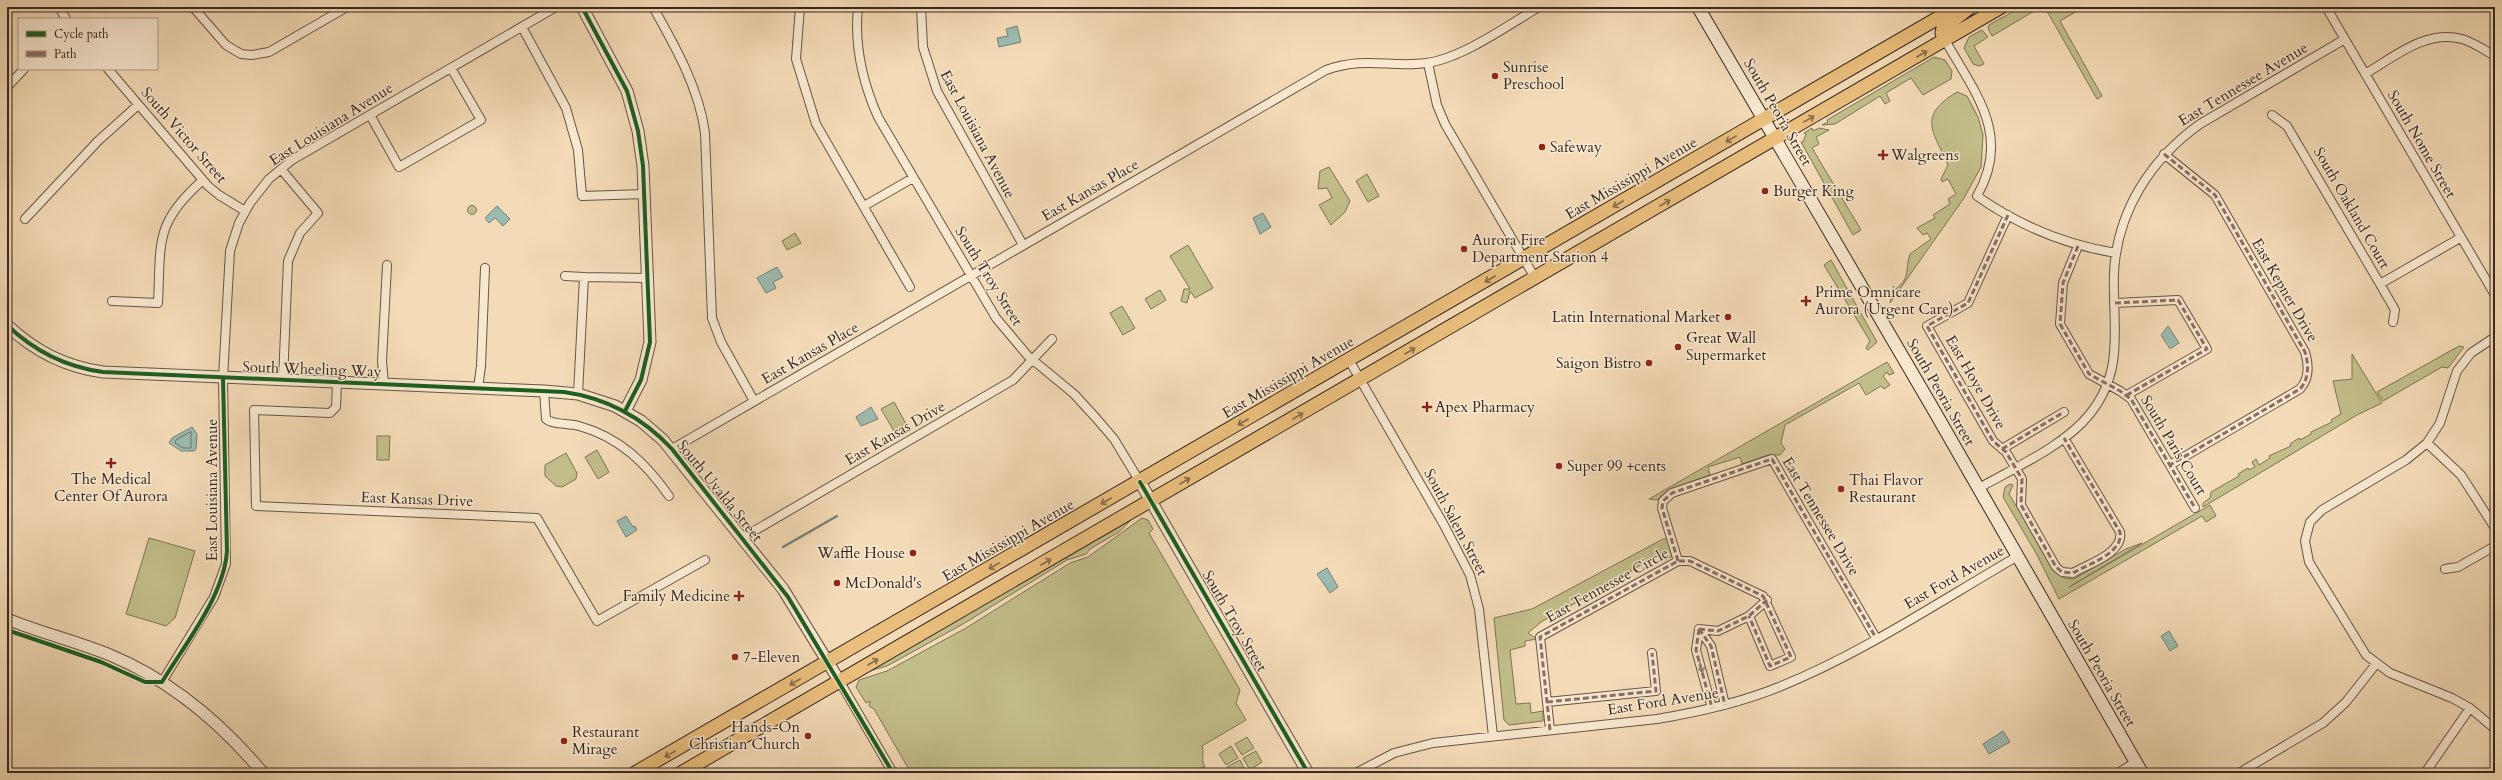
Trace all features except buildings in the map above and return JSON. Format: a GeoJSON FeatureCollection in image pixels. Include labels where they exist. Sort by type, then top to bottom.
{"type":"FeatureCollection","features":[{"type":"Feature","properties":{"kind":"main road","name":"South Peoria Street"},"geometry":{"type":"LineString","coordinates":[[1698,7],[1979,488],[2139,768]]}},
{"type":"Feature","properties":{"kind":"main road","name":"East Mississippi Avenue"},"geometry":{"type":"LineString","coordinates":[[635,773],[1140,482],[1957,7]]}},
{"type":"Feature","properties":{"kind":"main road"},"geometry":{"type":"LineString","coordinates":[[1945,40],[1942,32],[1943,28],[1970,7]]}},
{"type":"Feature","properties":{"kind":"main road"},"geometry":{"type":"LineString","coordinates":[[681,773],[1361,380],[2001,7]]}},
{"type":"Feature","properties":{"kind":"street"},"geometry":{"type":"LineString","coordinates":[[59,7],[65,18]]}},
{"type":"Feature","properties":{"kind":"street"},"geometry":{"type":"LineString","coordinates":[[193,7],[226,45],[241,54],[252,55],[269,52],[347,7]]}},
{"type":"Feature","properties":{"kind":"street","name":"East Louisiana Avenue"},"geometry":{"type":"LineString","coordinates":[[162,682],[214,597],[224,570],[227,551],[223,378],[228,266],[234,237],[245,211],[259,190],[281,169],[370,115],[556,7]]}},
{"type":"Feature","properties":{"kind":"street"},"geometry":{"type":"LineString","coordinates":[[582,7],[615,66],[631,104],[641,145],[645,194],[651,321],[649,351],[641,380],[625,411]]}},
{"type":"Feature","properties":{"kind":"street"},"geometry":{"type":"LineString","coordinates":[[653,7],[677,48],[702,114],[712,318],[721,342],[754,401]]}},
{"type":"Feature","properties":{"kind":"street"},"geometry":{"type":"LineString","coordinates":[[800,7],[796,59],[810,109],[821,135],[864,206],[910,287]]}},
{"type":"Feature","properties":{"kind":"street","name":"South Troy Street"},"geometry":{"type":"LineString","coordinates":[[858,7],[858,54],[867,93],[878,117],[970,276],[1002,327],[1033,360],[1074,394],[1114,439],[1308,773]]}},
{"type":"Feature","properties":{"kind":"street","name":"East Louisiana Avenue"},"geometry":{"type":"LineString","coordinates":[[921,7],[923,47],[937,91],[1023,245]]}},
{"type":"Feature","properties":{"kind":"street","name":"East Kansas Place"},"geometry":{"type":"LineString","coordinates":[[672,449],[1326,70],[1357,62],[1428,63],[1453,55],[1539,7]]}},
{"type":"Feature","properties":{"kind":"street","name":"South Nome Street"},"geometry":{"type":"LineString","coordinates":[[2326,7],[2460,238],[2495,295]]}},
{"type":"Feature","properties":{"kind":"street"},"geometry":{"type":"LineString","coordinates":[[522,27],[566,108],[578,150],[582,196],[645,194]]}},
{"type":"Feature","properties":{"kind":"street"},"geometry":{"type":"LineString","coordinates":[[2365,74],[2419,43],[2438,37],[2460,38],[2495,56]]}},
{"type":"Feature","properties":{"kind":"street","name":"East Tennessee Avenue"},"geometry":{"type":"LineString","coordinates":[[1979,488],[2064,438],[2088,416],[2107,385],[2115,354],[2116,253],[2126,215],[2134,197],[2144,180],[2164,154],[2200,124],[2345,39]]}},
{"type":"Feature","properties":{"kind":"street"},"geometry":{"type":"LineString","coordinates":[[1945,40],[1981,103],[1992,134],[1992,158],[1989,171],[1977,196],[2008,216],[2078,246],[2116,253]]}},
{"type":"Feature","properties":{"kind":"street"},"geometry":{"type":"LineString","coordinates":[[1428,63],[1437,105],[1445,124],[1534,278]]}},
{"type":"Feature","properties":{"kind":"street"},"geometry":{"type":"LineString","coordinates":[[370,115],[399,167],[481,120],[451,68]]}},
{"type":"Feature","properties":{"kind":"street"},"geometry":{"type":"LineString","coordinates":[[7,87],[23,70]]}},
{"type":"Feature","properties":{"kind":"street","name":"South Victor Street"},"geometry":{"type":"LineString","coordinates":[[109,70],[203,180],[219,195],[245,211]]}},
{"type":"Feature","properties":{"kind":"street"},"geometry":{"type":"LineString","coordinates":[[25,219],[98,141],[138,105]]}},
{"type":"Feature","properties":{"kind":"street","name":"South Oakland Court"},"geometry":{"type":"LineString","coordinates":[[2272,115],[2287,126],[2380,284],[2395,310],[2392,322]]}},
{"type":"Feature","properties":{"kind":"street","name":"East Kepner Drive"},"geometry":{"type":"LineString","coordinates":[[2164,154],[2214,195],[2305,352],[2307,359],[2307,377],[2300,389],[2170,465]]}},
{"type":"Feature","properties":{"kind":"street"},"geometry":{"type":"LineString","coordinates":[[281,169],[318,213],[300,233],[288,261],[283,380]]}},
{"type":"Feature","properties":{"kind":"street"},"geometry":{"type":"LineString","coordinates":[[864,206],[913,178]]}},
{"type":"Feature","properties":{"kind":"street"},"geometry":{"type":"LineString","coordinates":[[112,301],[158,303],[163,231],[174,208],[203,180]]}},
{"type":"Feature","properties":{"kind":"street","name":"East Hoye Drive"},"geometry":{"type":"LineString","coordinates":[[2008,216],[1968,303],[1927,326],[1993,441],[2002,449],[2022,479],[2020,505],[2058,569],[2067,573],[2073,573],[2116,548],[2120,544],[2120,532],[2064,438]]}},
{"type":"Feature","properties":{"kind":"street"},"geometry":{"type":"LineString","coordinates":[[2380,284],[2460,238]]}},
{"type":"Feature","properties":{"kind":"street"},"geometry":{"type":"LineString","coordinates":[[2078,246],[2063,283],[2060,324],[2089,374],[2107,385]]}},
{"type":"Feature","properties":{"kind":"street"},"geometry":{"type":"LineString","coordinates":[[384,384],[382,361],[386,264]]}},
{"type":"Feature","properties":{"kind":"street"},"geometry":{"type":"LineString","coordinates":[[478,388],[481,366],[485,268]]}},
{"type":"Feature","properties":{"kind":"street"},"geometry":{"type":"LineString","coordinates":[[565,276],[649,278]]}},
{"type":"Feature","properties":{"kind":"street"},"geometry":{"type":"LineString","coordinates":[[578,394],[584,277]]}},
{"type":"Feature","properties":{"kind":"street"},"geometry":{"type":"LineString","coordinates":[[2115,302],[2178,300],[2206,349],[2127,395]]}},
{"type":"Feature","properties":{"kind":"street","name":"South Wheeling Way"},"geometry":{"type":"LineString","coordinates":[[7,325],[41,351],[63,361],[88,369],[108,372],[544,391],[578,394],[625,411]]}},
{"type":"Feature","properties":{"kind":"street"},"geometry":{"type":"LineString","coordinates":[[2495,337],[2471,353],[2457,371],[2440,423],[2427,443],[2406,460],[2322,510],[2310,522],[2306,532],[2306,552],[2309,562],[2358,644],[2376,664],[2390,674],[2442,693],[2470,708],[2495,729]]}},
{"type":"Feature","properties":{"kind":"street","name":"East Kansas Drive"},"geometry":{"type":"LineString","coordinates":[[742,538],[1013,380],[1052,338]]}},
{"type":"Feature","properties":{"kind":"street","name":"South Salem Street"},"geometry":{"type":"LineString","coordinates":[[1349,360],[1444,525],[1470,575],[1479,609],[1493,736]]}},
{"type":"Feature","properties":{"kind":"street","name":"East Kansas Drive"},"geometry":{"type":"LineString","coordinates":[[337,382],[336,407],[330,413],[254,410],[256,506],[537,518],[597,621],[705,560]]}},
{"type":"Feature","properties":{"kind":"street","name":"South Paris Court"},"geometry":{"type":"LineString","coordinates":[[2107,385],[2127,395],[2195,508]]}},
{"type":"Feature","properties":{"kind":"street"},"geometry":{"type":"LineString","coordinates":[[544,391],[546,419],[587,428],[613,440],[641,461],[669,496]]}},
{"type":"Feature","properties":{"kind":"street","name":"South Uvalda Street"},"geometry":{"type":"LineString","coordinates":[[625,411],[651,429],[672,449],[788,597],[840,682],[892,773]]}},
{"type":"Feature","properties":{"kind":"street","name":"East Hoye Drive"},"geometry":{"type":"LineString","coordinates":[[2002,449],[2064,412]]}},
{"type":"Feature","properties":{"kind":"street"},"geometry":{"type":"LineString","coordinates":[[2427,443],[2464,479],[2495,528]]}},
{"type":"Feature","properties":{"kind":"street","name":"East Tennessee Drive"},"geometry":{"type":"LineString","coordinates":[[1678,561],[1662,508],[1663,501],[1672,493],[1772,459],[1876,638]]}},
{"type":"Feature","properties":{"kind":"street"},"geometry":{"type":"LineString","coordinates":[[2445,569],[2458,567],[2495,546]]}},
{"type":"Feature","properties":{"kind":"street","name":"East Ford Avenue"},"geometry":{"type":"LineString","coordinates":[[1356,773],[1375,762],[1413,747],[1493,736],[1657,719],[1725,705],[1810,674],[1876,638],[2018,556]]}},
{"type":"Feature","properties":{"kind":"street","name":"East Tennessee Circle"},"geometry":{"type":"LineString","coordinates":[[1550,730],[1540,637],[1678,561],[1690,561],[1764,596],[1767,600]]}},
{"type":"Feature","properties":{"kind":"street"},"geometry":{"type":"LineString","coordinates":[[1699,629],[1718,631],[1749,616],[1767,600],[1791,657],[1770,666],[1749,616]]}},
{"type":"Feature","properties":{"kind":"street"},"geometry":{"type":"LineString","coordinates":[[7,619],[110,655],[162,682],[220,729],[263,773]]}},
{"type":"Feature","properties":{"kind":"street"},"geometry":{"type":"LineString","coordinates":[[1699,629],[1711,646],[1725,705]]}},
{"type":"Feature","properties":{"kind":"street"},"geometry":{"type":"LineString","coordinates":[[1699,629],[1696,650],[1712,708]]}},
{"type":"Feature","properties":{"kind":"street"},"geometry":{"type":"LineString","coordinates":[[1547,702],[1656,691],[1652,653]]}},
{"type":"Feature","properties":{"kind":"street"},"geometry":{"type":"LineString","coordinates":[[2239,773],[2324,723],[2346,702],[2376,664]]}},
{"type":"Feature","properties":{"kind":"street"},"geometry":{"type":"LineString","coordinates":[[2425,773],[2470,708]]}},
{"type":"Feature","properties":{"kind":"street"},"geometry":{"type":"LineString","coordinates":[[2118,773],[2139,768]]}},
{"type":"Feature","properties":{"kind":"shaded area"},"geometry":{"type":"Polygon","coordinates":[[[2021,7],[2041,7],[1992,36],[1988,28],[1989,25],[2021,7]]]}},
{"type":"Feature","properties":{"kind":"shaded area"},"geometry":{"type":"Polygon","coordinates":[[[2053,7],[2084,7],[2060,21],[2102,96],[2097,99],[2047,11],[2053,7]]]}},
{"type":"Feature","properties":{"kind":"shaded area"},"geometry":{"type":"Polygon","coordinates":[[[1982,30],[1988,37],[1974,46],[1984,64],[1979,66],[1973,64],[1964,48],[1969,37],[1982,30]]]}},
{"type":"Feature","properties":{"kind":"shaded area"},"geometry":{"type":"Polygon","coordinates":[[[1934,57],[1945,60],[1952,71],[1951,79],[1923,95],[1911,78],[1886,93],[1890,101],[1885,104],[1880,96],[1835,124],[1822,125],[1828,122],[1827,120],[1934,57]]]}},
{"type":"Feature","properties":{"kind":"shaded area"},"geometry":{"type":"Polygon","coordinates":[[[1957,92],[1967,96],[1978,117],[1983,135],[1981,167],[1964,198],[1890,303],[1893,291],[1903,282],[1905,278],[1910,254],[1931,239],[1927,233],[1923,235],[1917,228],[1935,218],[1933,215],[1950,204],[1948,199],[1956,194],[1948,179],[1942,182],[1941,179],[1948,165],[1937,143],[1932,125],[1933,117],[1937,109],[1957,92]]]}},
{"type":"Feature","properties":{"kind":"shaded area"},"geometry":{"type":"Polygon","coordinates":[[[1812,128],[1813,131],[1819,128],[1829,130],[1816,137],[1819,144],[1812,148],[1861,230],[1853,235],[1801,142],[1803,142],[1806,134],[1804,133],[1812,128]]]}},
{"type":"Feature","properties":{"kind":"shaded area"},"geometry":{"type":"Polygon","coordinates":[[[1329,167],[1350,201],[1345,212],[1331,225],[1319,205],[1332,198],[1327,188],[1318,189],[1320,171],[1329,167]]]}},
{"type":"Feature","properties":{"kind":"shaded area"},"geometry":{"type":"Polygon","coordinates":[[[1367,174],[1379,196],[1368,202],[1356,181],[1367,174]]]}},
{"type":"Feature","properties":{"kind":"shaded area"},"geometry":{"type":"Polygon","coordinates":[[[470,206],[474,206],[476,210],[474,214],[470,214],[468,212],[468,208],[470,206]]]}},
{"type":"Feature","properties":{"kind":"shaded area"},"geometry":{"type":"Polygon","coordinates":[[[795,233],[801,243],[787,250],[782,241],[795,233]]]}},
{"type":"Feature","properties":{"kind":"shaded area"},"geometry":{"type":"Polygon","coordinates":[[[1188,245],[1213,288],[1195,298],[1190,291],[1187,303],[1181,301],[1184,289],[1190,289],[1170,256],[1188,245]]]}},
{"type":"Feature","properties":{"kind":"shaded area"},"geometry":{"type":"Polygon","coordinates":[[[1831,260],[1877,342],[1868,350],[1866,348],[1870,341],[1824,265],[1831,260]]]}},
{"type":"Feature","properties":{"kind":"shaded area"},"geometry":{"type":"Polygon","coordinates":[[[1160,290],[1166,300],[1151,309],[1145,299],[1160,290]]]}},
{"type":"Feature","properties":{"kind":"shaded area"},"geometry":{"type":"Polygon","coordinates":[[[1122,306],[1135,328],[1123,335],[1110,313],[1122,306]]]}},
{"type":"Feature","properties":{"kind":"shaded area"},"geometry":{"type":"Polygon","coordinates":[[[2459,346],[2464,347],[2448,368],[2442,367],[2383,401],[2377,392],[2459,346]]]}},
{"type":"Feature","properties":{"kind":"shaded area"},"geometry":{"type":"Polygon","coordinates":[[[2352,354],[2382,403],[2357,415],[2203,507],[2203,503],[2210,498],[2211,492],[2239,476],[2238,474],[2248,468],[2249,470],[2255,467],[2252,462],[2256,459],[2259,465],[2270,458],[2269,456],[2291,446],[2290,444],[2299,438],[2300,440],[2311,434],[2311,432],[2332,422],[2331,420],[2341,414],[2333,381],[2352,379],[2352,354]]]}},
{"type":"Feature","properties":{"kind":"shaded area"},"geometry":{"type":"Polygon","coordinates":[[[1887,362],[1894,373],[1889,375],[1887,372],[1883,376],[1890,385],[1884,389],[1881,386],[1866,395],[1859,383],[1785,425],[1781,443],[1785,449],[1780,455],[1768,455],[1742,464],[1740,457],[1708,467],[1710,475],[1668,490],[1657,500],[1649,499],[1887,362]]]}},
{"type":"Feature","properties":{"kind":"shaded area"},"geometry":{"type":"Polygon","coordinates":[[[894,402],[906,424],[894,431],[881,409],[894,402]]]}},
{"type":"Feature","properties":{"kind":"shaded area"},"geometry":{"type":"Polygon","coordinates":[[[377,436],[390,436],[389,460],[377,460],[377,436]]]}},
{"type":"Feature","properties":{"kind":"shaded area"},"geometry":{"type":"Polygon","coordinates":[[[597,450],[609,472],[598,479],[585,457],[597,450]]]}},
{"type":"Feature","properties":{"kind":"shaded area"},"geometry":{"type":"Polygon","coordinates":[[[566,453],[577,473],[576,479],[562,487],[556,486],[545,476],[545,465],[566,453]]]}},
{"type":"Feature","properties":{"kind":"shaded area"},"geometry":{"type":"Polygon","coordinates":[[[2010,484],[2013,485],[2009,494],[2057,573],[2064,578],[2074,579],[2126,549],[2142,543],[2069,587],[2210,505],[2216,516],[2206,522],[2202,516],[2059,599],[2036,553],[2003,497],[2005,487],[2010,484]]]}},
{"type":"Feature","properties":{"kind":"shaded area"},"geometry":{"type":"Polygon","coordinates":[[[1142,518],[1148,520],[1153,529],[1149,533],[1240,690],[1236,703],[1246,720],[1202,746],[1205,767],[1179,773],[911,773],[874,709],[869,706],[870,701],[866,703],[856,687],[859,680],[887,671],[966,628],[1070,563],[1088,557],[1142,518]]]}},
{"type":"Feature","properties":{"kind":"shaded area"},"geometry":{"type":"Polygon","coordinates":[[[1131,520],[1119,532],[1090,549],[1086,554],[1067,560],[963,624],[887,666],[869,671],[1065,558],[1067,559],[1067,557],[1131,520]]]}},
{"type":"Feature","properties":{"kind":"shaded area"},"geometry":{"type":"Polygon","coordinates":[[[149,538],[195,551],[175,618],[166,626],[126,614],[149,538]]]}},
{"type":"Feature","properties":{"kind":"shaded area"},"geometry":{"type":"Polygon","coordinates":[[[1663,539],[1667,539],[1674,555],[1665,560],[1663,555],[1666,554],[1664,550],[1622,577],[1541,622],[1528,633],[1537,639],[1525,641],[1525,646],[1510,650],[1516,704],[1530,703],[1531,713],[1543,711],[1543,721],[1509,725],[1504,720],[1494,618],[1532,609],[1663,539]]]}},
{"type":"Feature","properties":{"kind":"shaded area"},"geometry":{"type":"Polygon","coordinates":[[[1247,737],[1254,748],[1242,755],[1235,744],[1247,737]]]}},
{"type":"Feature","properties":{"kind":"shaded area"},"geometry":{"type":"Polygon","coordinates":[[[1231,746],[1238,758],[1226,765],[1219,754],[1231,746]]]}},
{"type":"Feature","properties":{"kind":"shaded area"},"geometry":{"type":"Polygon","coordinates":[[[1256,751],[1262,762],[1250,770],[1243,758],[1256,751]]]}},
{"type":"Feature","properties":{"kind":"shaded area"},"geometry":{"type":"Polygon","coordinates":[[[1240,760],[1246,772],[1230,773],[1227,767],[1240,760]]]}},
{"type":"Feature","properties":{"kind":"water"},"geometry":{"type":"Polygon","coordinates":[[[1017,26],[1021,42],[999,47],[997,38],[1008,36],[1006,29],[1017,26]]]}},
{"type":"Feature","properties":{"kind":"water"},"geometry":{"type":"Polygon","coordinates":[[[497,206],[510,219],[503,226],[495,218],[489,223],[485,218],[497,206]]]}},
{"type":"Feature","properties":{"kind":"water"},"geometry":{"type":"Polygon","coordinates":[[[1263,213],[1271,227],[1260,234],[1253,218],[1263,213]]]}},
{"type":"Feature","properties":{"kind":"water"},"geometry":{"type":"Polygon","coordinates":[[[777,267],[783,277],[773,282],[776,288],[766,293],[757,278],[777,267]]]}},
{"type":"Feature","properties":{"kind":"water"},"geometry":{"type":"Polygon","coordinates":[[[2168,326],[2179,343],[2170,349],[2161,335],[2168,326]]]}},
{"type":"Feature","properties":{"kind":"water"},"geometry":{"type":"Polygon","coordinates":[[[871,407],[878,419],[861,426],[856,417],[871,407]]]}},
{"type":"Feature","properties":{"kind":"water"},"geometry":{"type":"Polygon","coordinates":[[[192,427],[197,434],[196,449],[194,451],[181,451],[169,443],[172,438],[192,427]]]}},
{"type":"Feature","properties":{"kind":"water"},"geometry":{"type":"Polygon","coordinates":[[[626,516],[633,527],[635,526],[637,530],[626,537],[617,521],[626,516]]]}},
{"type":"Feature","properties":{"kind":"water"},"geometry":{"type":"Polygon","coordinates":[[[1327,568],[1338,587],[1330,593],[1317,574],[1327,568]]]}},
{"type":"Feature","properties":{"kind":"water"},"geometry":{"type":"Polygon","coordinates":[[[2169,631],[2178,646],[2170,651],[2161,636],[2169,631]]]}},
{"type":"Feature","properties":{"kind":"water"},"geometry":{"type":"Polygon","coordinates":[[[2003,731],[2010,742],[1989,754],[1983,744],[2003,731]]]}},
{"type":"Feature","properties":{"kind":"waterway"},"geometry":{"type":"LineString","coordinates":[[783,547],[837,516]]}},
{"type":"Feature","properties":{"kind":"marked path"},"geometry":{"type":"LineString","coordinates":[[2164,154],[2215,195],[2305,352],[2308,367],[2307,376],[2300,389],[2170,465]]}},
{"type":"Feature","properties":{"kind":"marked path"},"geometry":{"type":"LineString","coordinates":[[2008,215],[1968,303],[1927,326],[1993,441],[2006,452],[2022,479],[2021,505],[2056,567],[2062,572],[2073,573],[2096,562],[2111,552],[2120,539],[2120,532],[2064,438]]}},
{"type":"Feature","properties":{"kind":"marked path"},"geometry":{"type":"LineString","coordinates":[[2078,246],[2063,283],[2060,324],[2089,374],[2120,391],[2131,399],[2195,508]]}},
{"type":"Feature","properties":{"kind":"marked path"},"geometry":{"type":"LineString","coordinates":[[2115,303],[2178,300],[2207,349],[2127,395]]}},
{"type":"Feature","properties":{"kind":"marked path"},"geometry":{"type":"LineString","coordinates":[[2002,449],[2064,412]]}},
{"type":"Feature","properties":{"kind":"marked path"},"geometry":{"type":"LineString","coordinates":[[1678,561],[1662,508],[1663,501],[1672,493],[1772,459],[1876,638]]}},
{"type":"Feature","properties":{"kind":"marked path"},"geometry":{"type":"LineString","coordinates":[[1550,730],[1540,637],[1678,561],[1690,561],[1763,596],[1791,657],[1770,666],[1749,616]]}},
{"type":"Feature","properties":{"kind":"marked path"},"geometry":{"type":"LineString","coordinates":[[1699,629],[1718,631],[1749,616],[1767,600]]}},
{"type":"Feature","properties":{"kind":"marked path"},"geometry":{"type":"LineString","coordinates":[[1699,629],[1696,650],[1712,708]]}},
{"type":"Feature","properties":{"kind":"marked path"},"geometry":{"type":"LineString","coordinates":[[1699,629],[1711,646],[1725,705]]}},
{"type":"Feature","properties":{"kind":"marked path"},"geometry":{"type":"LineString","coordinates":[[1547,702],[1656,691],[1652,653]]}},
{"type":"Feature","properties":{"kind":"cycle path"},"geometry":{"type":"LineString","coordinates":[[582,7],[627,91],[638,131],[643,166],[650,342],[641,380],[625,411]]}},
{"type":"Feature","properties":{"kind":"cycle path"},"geometry":{"type":"LineString","coordinates":[[7,325],[39,350],[63,362],[89,370],[103,372],[564,392],[595,399],[623,411],[649,427],[672,449],[788,597],[893,773]]}},
{"type":"Feature","properties":{"kind":"cycle path"},"geometry":{"type":"LineString","coordinates":[[7,630],[101,662],[145,682],[162,682],[202,619],[219,585],[224,568],[227,551],[223,378]]}},
{"type":"Feature","properties":{"kind":"cycle path"},"geometry":{"type":"LineString","coordinates":[[1140,482],[1308,773]]}},
{"type":"Feature","properties":{"kind":"place","name":"Sunrise Preschool"},"geometry":{"type":"Point","coordinates":[1495,76]}},
{"type":"Feature","properties":{"kind":"place","name":"Safeway"},"geometry":{"type":"Point","coordinates":[1542,147]}},
{"type":"Feature","properties":{"kind":"place","name":"Walgreens"},"geometry":{"type":"Point","coordinates":[1883,155]}},
{"type":"Feature","properties":{"kind":"place","name":"Burger King"},"geometry":{"type":"Point","coordinates":[1765,191]}},
{"type":"Feature","properties":{"kind":"place","name":"Aurora Fire Department Station 4"},"geometry":{"type":"Point","coordinates":[1464,249]}},
{"type":"Feature","properties":{"kind":"place","name":"Prime Omnicare Aurora (Urgent Care)"},"geometry":{"type":"Point","coordinates":[1806,301]}},
{"type":"Feature","properties":{"kind":"place","name":"Latin International Market"},"geometry":{"type":"Point","coordinates":[1728,317]}},
{"type":"Feature","properties":{"kind":"place","name":"Great Wall Supermarket"},"geometry":{"type":"Point","coordinates":[1678,347]}},
{"type":"Feature","properties":{"kind":"place","name":"Saigon Bistro"},"geometry":{"type":"Point","coordinates":[1649,363]}},
{"type":"Feature","properties":{"kind":"place","name":"Apex Pharmacy"},"geometry":{"type":"Point","coordinates":[1427,407]}},
{"type":"Feature","properties":{"kind":"place","name":"The Medical Center Of Aurora"},"geometry":{"type":"Point","coordinates":[111,463]}},
{"type":"Feature","properties":{"kind":"place","name":"Super 99 +cents"},"geometry":{"type":"Point","coordinates":[1559,466]}},
{"type":"Feature","properties":{"kind":"place","name":"Thai Flavor Restaurant"},"geometry":{"type":"Point","coordinates":[1841,489]}},
{"type":"Feature","properties":{"kind":"place","name":"Waffle House"},"geometry":{"type":"Point","coordinates":[913,553]}},
{"type":"Feature","properties":{"kind":"place","name":"McDonald's"},"geometry":{"type":"Point","coordinates":[837,583]}},
{"type":"Feature","properties":{"kind":"place","name":"Family Medicine"},"geometry":{"type":"Point","coordinates":[739,596]}},
{"type":"Feature","properties":{"kind":"place","name":"7-Eleven"},"geometry":{"type":"Point","coordinates":[735,657]}},
{"type":"Feature","properties":{"kind":"place","name":"Hands-On Christian Church"},"geometry":{"type":"Point","coordinates":[808,736]}},
{"type":"Feature","properties":{"kind":"place","name":"Restaurant Mirage"},"geometry":{"type":"Point","coordinates":[564,741]}}]}
